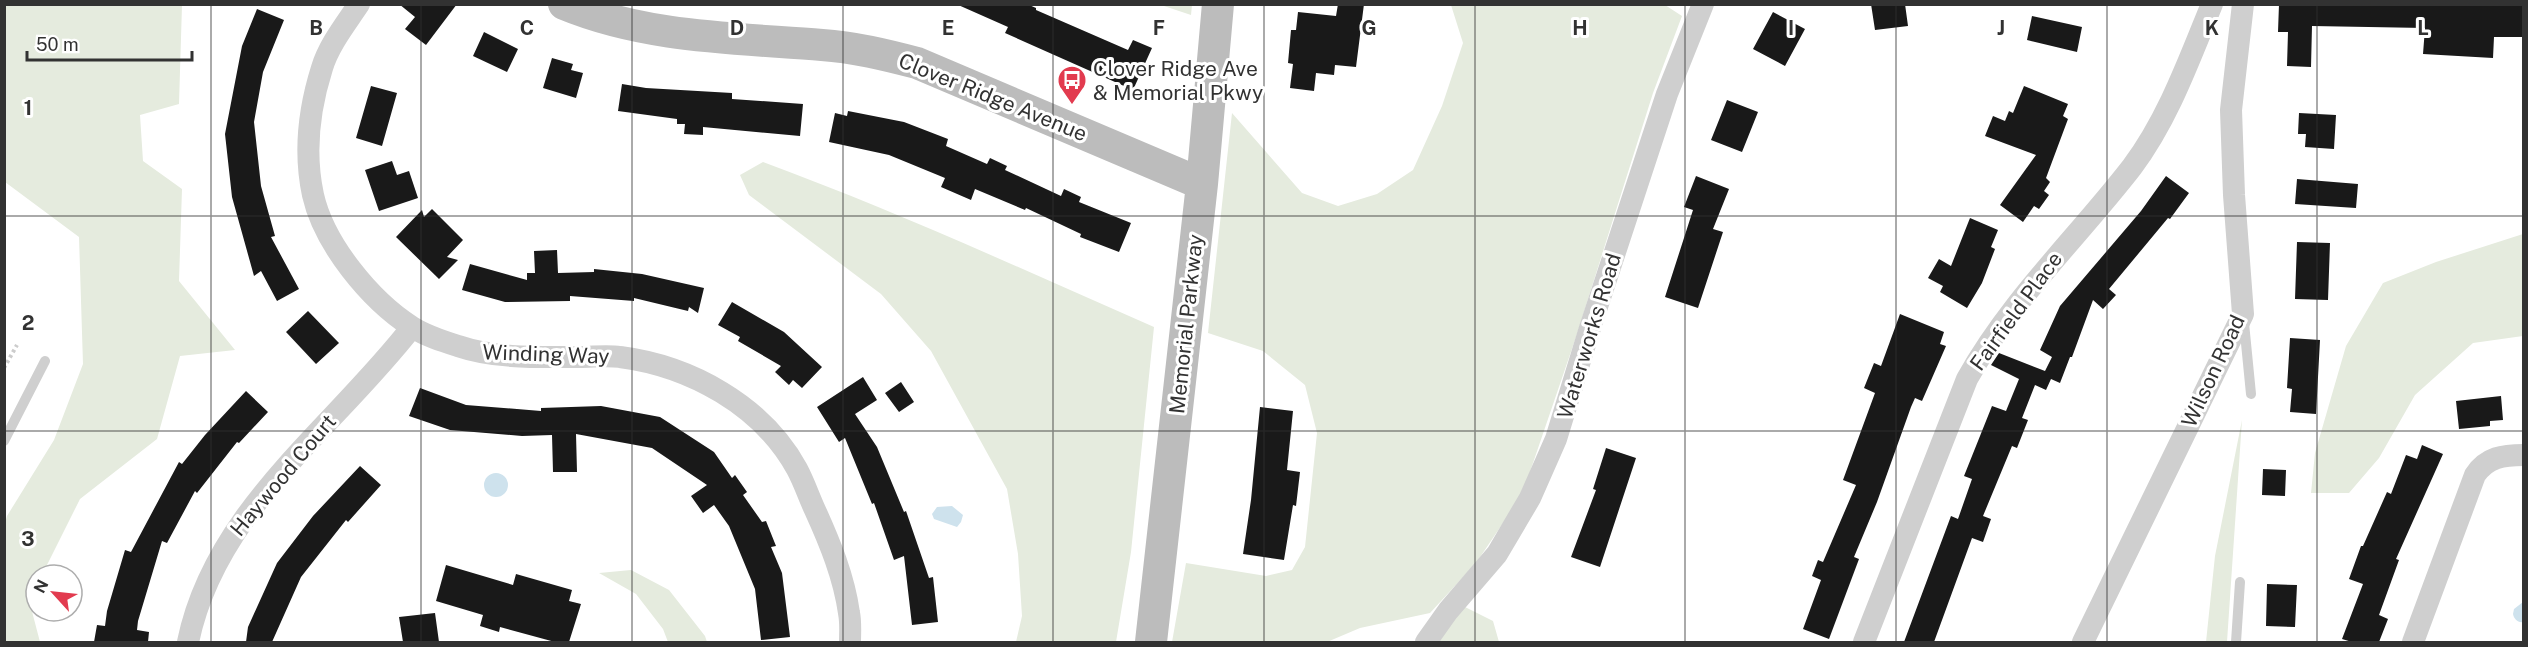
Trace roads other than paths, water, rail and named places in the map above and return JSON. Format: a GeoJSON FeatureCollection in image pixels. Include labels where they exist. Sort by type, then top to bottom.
{"type":"FeatureCollection","features":[{"type":"Feature","properties":{"kind":"street","name":"Winding Way"},"geometry":{"type":"LineString","coordinates":[[359,4],[332,44],[322,67],[308,133],[313,196],[330,237],[349,267],[375,297],[412,327],[435,338],[480,352],[527,356],[617,356],[660,363],[692,375],[723,393],[768,431],[797,469],[840,572],[849,614],[850,642]]}},
{"type":"Feature","properties":{"kind":"street","name":"Clover Ridge Avenue"},"geometry":{"type":"LineString","coordinates":[[564,4],[585,13],[637,27],[824,45],[883,54],[917,63],[1202,184]]}},
{"type":"Feature","properties":{"kind":"street","name":"Memorial Parkway"},"geometry":{"type":"LineString","coordinates":[[1151,642],[1202,184],[1218,4]]}},
{"type":"Feature","properties":{"kind":"street","name":"Waterworks Road"},"geometry":{"type":"LineString","coordinates":[[1426,642],[1448,611],[1497,554],[1530,498],[1556,439],[1667,94],[1702,4]]}},
{"type":"Feature","properties":{"kind":"street","name":"Fairfield Place"},"geometry":{"type":"LineString","coordinates":[[1864,642],[1967,379],[1982,351],[2004,321],[2132,166],[2158,126],[2182,77],[2212,4]]}},
{"type":"Feature","properties":{"kind":"street","name":"Wilson Road"},"geometry":{"type":"LineString","coordinates":[[2083,642],[2243,314],[2234,195],[2231,110],[2243,4]]}},
{"type":"Feature","properties":{"kind":"street","name":"Haywood Court"},"geometry":{"type":"LineString","coordinates":[[188,642],[199,602],[211,571],[247,512],[412,327]]}},
{"type":"Feature","properties":{"kind":"street"},"geometry":{"type":"LineString","coordinates":[[2413,642],[2475,475],[2480,468],[2496,456],[2523,455]]}},
{"type":"Feature","properties":{"kind":"lane"},"geometry":{"type":"LineString","coordinates":[[2243,314],[2251,394]]}},
{"type":"Feature","properties":{"kind":"lane"},"geometry":{"type":"LineString","coordinates":[[4,441],[45,362]]}},
{"type":"Feature","properties":{"kind":"lane"},"geometry":{"type":"LineString","coordinates":[[2236,642],[2240,582]]}},
{"type":"Feature","properties":{"kind":"water"},"geometry":{"type":"Polygon","coordinates":[[[496,473],[501,474],[507,480],[507,490],[501,496],[496,497],[491,496],[485,490],[484,485],[485,480],[491,474],[496,473]]]}},
{"type":"Feature","properties":{"kind":"water"},"geometry":{"type":"Polygon","coordinates":[[[952,506],[963,515],[957,527],[934,519],[932,514],[937,507],[952,506]]]}},
{"type":"Feature","properties":{"kind":"water"},"geometry":{"type":"Polygon","coordinates":[[[2523,602],[2523,622],[2521,622],[2514,618],[2513,614],[2514,609],[2523,602]]]}},
{"type":"Feature","properties":{"kind":"place","name":"Clover Ridge Ave & Memorial Pkwy"},"geometry":{"type":"Point","coordinates":[1072,106]}}]}
